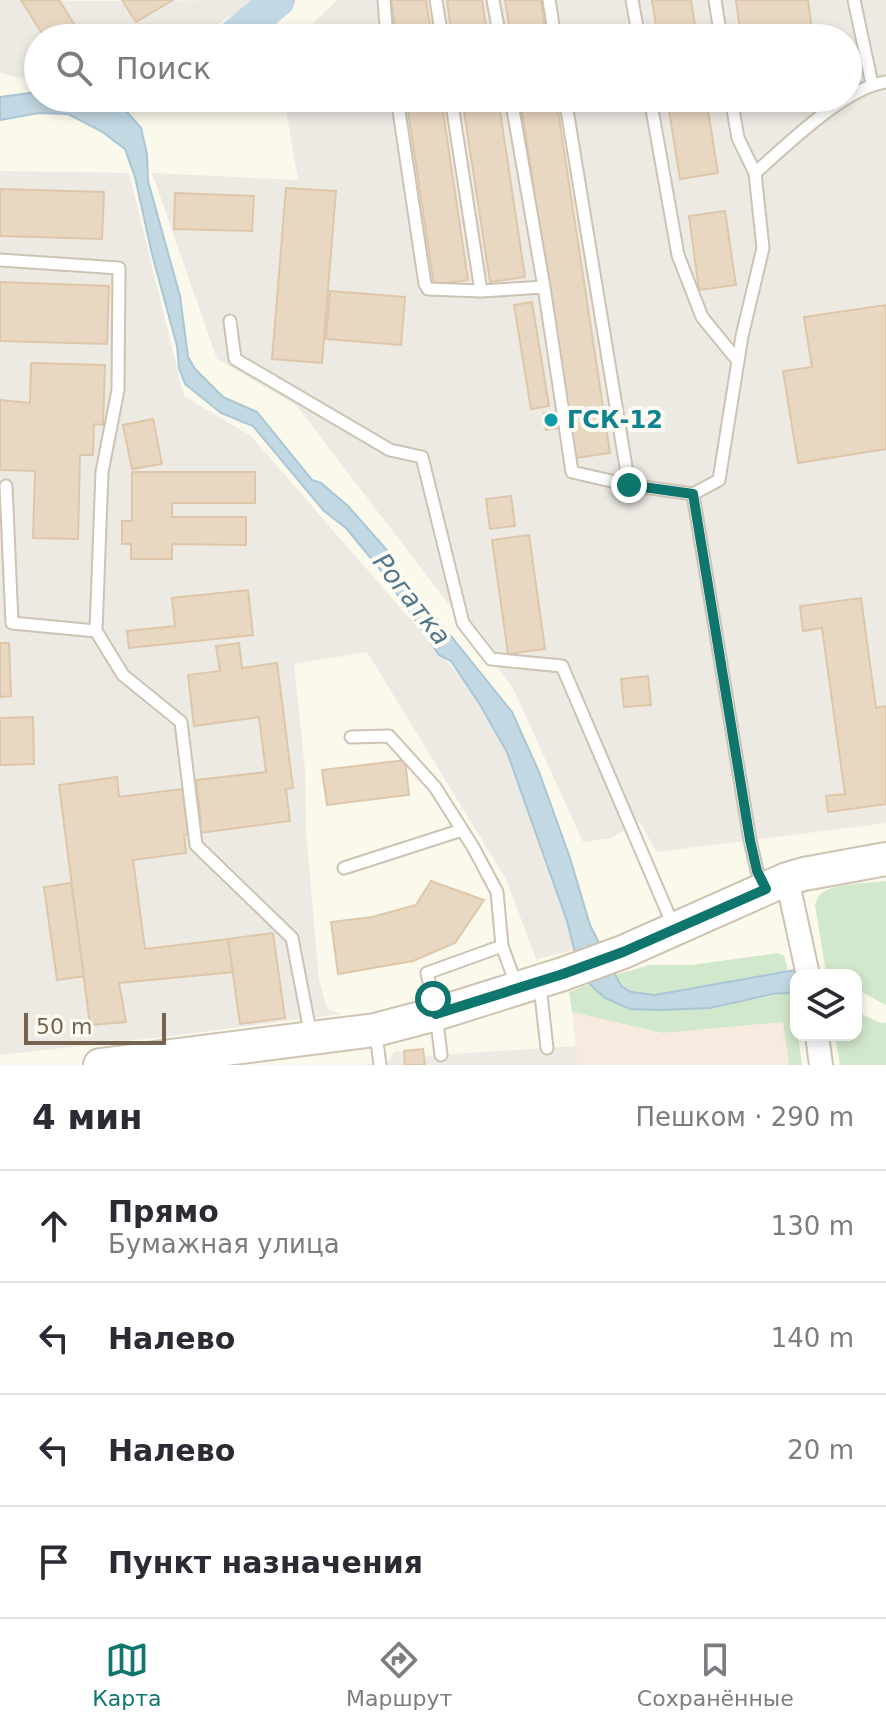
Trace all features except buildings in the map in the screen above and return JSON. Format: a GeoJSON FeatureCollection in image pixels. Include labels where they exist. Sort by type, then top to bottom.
{"type":"FeatureCollection","features":[{"type":"Feature","properties":{"kind":"street"},"geometry":{"type":"LineString","coordinates":[[100,1065],[197,1059],[375,1030],[436,1014],[623,952],[804,874],[886,859]]}},
{"type":"Feature","properties":{"kind":"street"},"geometry":{"type":"LineString","coordinates":[[776,884],[806,966]]}},
{"type":"Feature","properties":{"kind":"street"},"geometry":{"type":"LineString","coordinates":[[818,1041],[821,1065]]}},
{"type":"Feature","properties":{"kind":"lane"},"geometry":{"type":"LineString","coordinates":[[384,0],[386,24]]}},
{"type":"Feature","properties":{"kind":"lane"},"geometry":{"type":"LineString","coordinates":[[436,0],[440,24]]}},
{"type":"Feature","properties":{"kind":"lane"},"geometry":{"type":"LineString","coordinates":[[493,0],[497,24]]}},
{"type":"Feature","properties":{"kind":"lane"},"geometry":{"type":"LineString","coordinates":[[549,0],[553,24]]}},
{"type":"Feature","properties":{"kind":"lane"},"geometry":{"type":"LineString","coordinates":[[632,0],[636,24]]}},
{"type":"Feature","properties":{"kind":"lane"},"geometry":{"type":"LineString","coordinates":[[715,0],[719,24]]}},
{"type":"Feature","properties":{"kind":"lane"},"geometry":{"type":"LineString","coordinates":[[854,0],[859,24]]}},
{"type":"Feature","properties":{"kind":"lane"},"geometry":{"type":"LineString","coordinates":[[862,37],[872,84]]}},
{"type":"Feature","properties":{"kind":"lane"},"geometry":{"type":"LineString","coordinates":[[862,90],[872,84],[886,82]]}},
{"type":"Feature","properties":{"kind":"lane"},"geometry":{"type":"LineString","coordinates":[[399,112],[428,289],[481,291],[544,287]]}},
{"type":"Feature","properties":{"kind":"lane"},"geometry":{"type":"LineString","coordinates":[[453,112],[481,291]]}},
{"type":"Feature","properties":{"kind":"lane"},"geometry":{"type":"LineString","coordinates":[[513,112],[572,472],[629,485],[693,494],[719,480],[742,336],[763,248],[755,173],[738,138],[733,112]]}},
{"type":"Feature","properties":{"kind":"lane"},"geometry":{"type":"LineString","coordinates":[[567,112],[629,485]]}},
{"type":"Feature","properties":{"kind":"lane"},"geometry":{"type":"LineString","coordinates":[[652,112],[678,255],[702,317],[738,361]]}},
{"type":"Feature","properties":{"kind":"lane"},"geometry":{"type":"LineString","coordinates":[[755,173],[827,112]]}},
{"type":"Feature","properties":{"kind":"lane"},"geometry":{"type":"LineString","coordinates":[[0,260],[119,268],[118,390],[102,472],[96,631],[123,675],[181,722],[196,845],[292,938],[311,1038]]}},
{"type":"Feature","properties":{"kind":"lane"},"geometry":{"type":"LineString","coordinates":[[230,321],[235,359],[390,450],[422,457],[463,623],[491,659],[562,666],[675,929]]}},
{"type":"Feature","properties":{"kind":"lane"},"geometry":{"type":"LineString","coordinates":[[6,486],[12,623],[96,631]]}},
{"type":"Feature","properties":{"kind":"lane"},"geometry":{"type":"LineString","coordinates":[[693,494],[750,840],[757,871],[776,884]]}},
{"type":"Feature","properties":{"kind":"lane"},"geometry":{"type":"LineString","coordinates":[[351,737],[389,736],[435,787],[497,892],[502,946],[540,981],[547,1048]]}},
{"type":"Feature","properties":{"kind":"lane"},"geometry":{"type":"LineString","coordinates":[[344,868],[462,830]]}},
{"type":"Feature","properties":{"kind":"lane"},"geometry":{"type":"LineString","coordinates":[[441,1055],[427,973],[502,946]]}},
{"type":"Feature","properties":{"kind":"lane"},"geometry":{"type":"LineString","coordinates":[[375,1030],[380,1065]]}},
{"type":"Feature","properties":{"kind":"shaded area"},"geometry":{"type":"Polygon","coordinates":[[[0,0],[255,0],[218,24],[24,24],[24,79],[0,73],[0,0]]]}},
{"type":"Feature","properties":{"kind":"shaded area"},"geometry":{"type":"Polygon","coordinates":[[[337,0],[886,0],[886,823],[656,852],[640,822],[611,838],[583,842],[513,688],[296,405],[217,359],[152,173],[298,180],[286,112],[862,112],[862,24],[312,24],[337,0]]]}},
{"type":"Feature","properties":{"kind":"shaded area"},"geometry":{"type":"Polygon","coordinates":[[[0,171],[129,173],[184,396],[251,436],[491,712],[579,949],[536,959],[506,879],[367,652],[294,664],[305,770],[306,832],[319,980],[327,1008],[341,1014],[0,1055],[0,171]]]}},
{"type":"Feature","properties":{"kind":"shaded area"},"geometry":{"type":"Polygon","coordinates":[[[572,1012],[663,1033],[783,1022],[789,1065],[578,1065],[572,1012]]]}},
{"type":"Feature","properties":{"kind":"shaded area"},"geometry":{"type":"Polygon","coordinates":[[[576,1046],[578,1065],[363,1065],[389,1061],[394,1052],[423,1049],[425,1056],[576,1046]]]}},
{"type":"Feature","properties":{"kind":"green space"},"geometry":{"type":"Polygon","coordinates":[[[886,881],[886,1005],[862,992],[862,969],[825,969],[815,905],[826,890],[886,881]]]}},
{"type":"Feature","properties":{"kind":"green space"},"geometry":{"type":"Polygon","coordinates":[[[778,953],[784,956],[788,971],[655,995],[631,992],[621,986],[616,975],[649,965],[691,965],[778,953]]]}},
{"type":"Feature","properties":{"kind":"green space"},"geometry":{"type":"Polygon","coordinates":[[[590,984],[597,991],[630,1008],[659,1010],[710,1008],[790,992],[790,1041],[799,1041],[802,1065],[789,1065],[783,1022],[663,1033],[572,1012],[569,992],[590,984]]]}},
{"type":"Feature","properties":{"kind":"green space"},"geometry":{"type":"Polygon","coordinates":[[[862,1014],[886,1023],[886,1065],[840,1065],[836,1041],[862,1041],[862,1014]]]}},
{"type":"Feature","properties":{"kind":"water","name":"Рогатка"},"geometry":{"type":"Polygon","coordinates":[[[24,94],[24,112],[127,112],[141,128],[147,154],[148,181],[180,296],[188,357],[195,369],[223,397],[257,412],[312,480],[321,483],[348,506],[393,557],[397,569],[512,712],[539,772],[590,925],[621,986],[631,992],[655,995],[790,971],[790,993],[710,1008],[630,1009],[605,998],[590,984],[575,953],[567,921],[507,752],[451,661],[439,655],[379,568],[346,528],[324,511],[253,426],[221,413],[185,384],[135,177],[125,149],[101,131],[68,114],[39,113],[0,120],[0,97],[24,94]]]}},
{"type":"Feature","properties":{"kind":"waterway"},"geometry":{"type":"LineString","coordinates":[[249,24],[278,0]]}},
{"type":"Feature","properties":{"kind":"place","name":"ГСК-12"},"geometry":{"type":"Point","coordinates":[551,420]}},
{"type":"Feature","properties":{"kind":"route"},"geometry":{"type":"LineString","coordinates":[[433,999],[436,1014],[563,974],[623,952],[766,889],[757,871],[750,840],[693,494],[629,485]]}}]}
